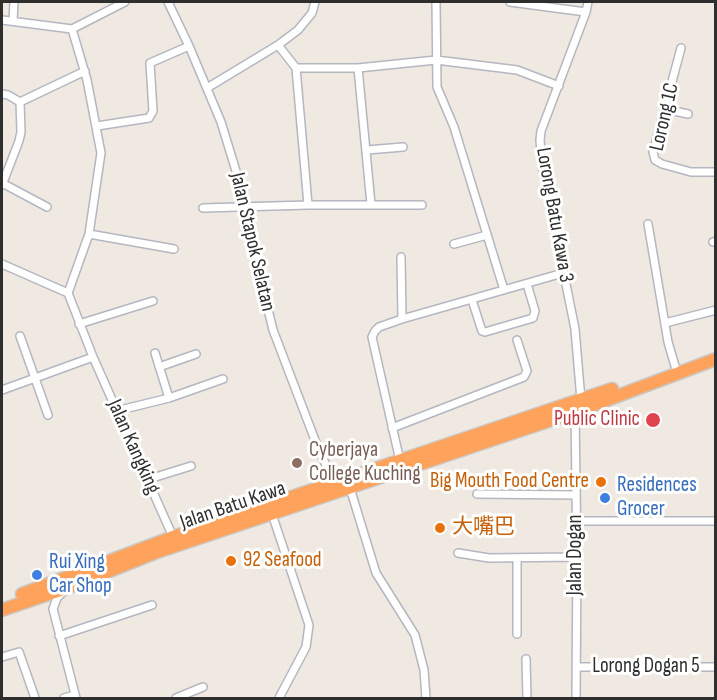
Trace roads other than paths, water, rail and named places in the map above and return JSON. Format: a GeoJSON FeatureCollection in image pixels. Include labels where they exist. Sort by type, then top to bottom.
{"type":"FeatureCollection","features":[{"type":"Feature","properties":{"kind":"highway","name":"Jalan Batu Kawa"},"geometry":{"type":"LineString","coordinates":[[2,602],[173,537],[580,400],[716,351]]}},
{"type":"Feature","properties":{"kind":"highway","name":"Jalan Batu Kawa"},"geometry":{"type":"LineString","coordinates":[[2,610],[69,588],[157,552],[574,412],[716,359]]}},
{"type":"Feature","properties":{"kind":"street"},"geometry":{"type":"LineString","coordinates":[[13,21],[14,2]]}},
{"type":"Feature","properties":{"kind":"street"},"geometry":{"type":"LineString","coordinates":[[2,20],[72,29],[125,2]]}},
{"type":"Feature","properties":{"kind":"street","name":"Jalan Stapok Selatan"},"geometry":{"type":"LineString","coordinates":[[168,2],[221,122],[247,207],[255,256],[273,330],[318,448],[334,482]]}},
{"type":"Feature","properties":{"kind":"street"},"geometry":{"type":"LineString","coordinates":[[207,88],[278,45],[307,20],[315,7],[315,2]]}},
{"type":"Feature","properties":{"kind":"street"},"geometry":{"type":"LineString","coordinates":[[436,2],[437,87],[454,128],[504,290]]}},
{"type":"Feature","properties":{"kind":"street"},"geometry":{"type":"LineString","coordinates":[[510,2],[586,12]]}},
{"type":"Feature","properties":{"kind":"street","name":"Lorong Batu Kawa 3"},"geometry":{"type":"LineString","coordinates":[[580,400],[575,329],[542,165],[540,140],[541,131],[588,2]]}},
{"type":"Feature","properties":{"kind":"street"},"geometry":{"type":"LineString","coordinates":[[2,264],[68,293],[89,234],[101,153],[85,71],[72,29]]}},
{"type":"Feature","properties":{"kind":"street"},"geometry":{"type":"LineString","coordinates":[[278,45],[296,68],[308,205]]}},
{"type":"Feature","properties":{"kind":"street"},"geometry":{"type":"LineString","coordinates":[[97,126],[149,118],[153,111],[150,63],[189,46]]}},
{"type":"Feature","properties":{"kind":"street","name":"Lorong 1C"},"geometry":{"type":"LineString","coordinates":[[681,48],[653,152],[655,160],[691,172],[716,172]]}},
{"type":"Feature","properties":{"kind":"street"},"geometry":{"type":"LineString","coordinates":[[296,68],[358,68],[436,60],[517,70],[559,86]]}},
{"type":"Feature","properties":{"kind":"street"},"geometry":{"type":"LineString","coordinates":[[358,68],[371,204]]}},
{"type":"Feature","properties":{"kind":"street"},"geometry":{"type":"LineString","coordinates":[[20,102],[85,71]]}},
{"type":"Feature","properties":{"kind":"street"},"geometry":{"type":"LineString","coordinates":[[2,94],[20,102]]}},
{"type":"Feature","properties":{"kind":"street"},"geometry":{"type":"LineString","coordinates":[[20,102],[21,132],[2,184],[47,207]]}},
{"type":"Feature","properties":{"kind":"street"},"geometry":{"type":"LineString","coordinates":[[665,109],[688,114]]}},
{"type":"Feature","properties":{"kind":"street"},"geometry":{"type":"LineString","coordinates":[[367,150],[403,147]]}},
{"type":"Feature","properties":{"kind":"street"},"geometry":{"type":"LineString","coordinates":[[203,208],[422,205]]}},
{"type":"Feature","properties":{"kind":"street"},"geometry":{"type":"LineString","coordinates":[[648,224],[675,366]]}},
{"type":"Feature","properties":{"kind":"street"},"geometry":{"type":"LineString","coordinates":[[89,234],[174,249]]}},
{"type":"Feature","properties":{"kind":"street"},"geometry":{"type":"LineString","coordinates":[[454,244],[487,235]]}},
{"type":"Feature","properties":{"kind":"street"},"geometry":{"type":"LineString","coordinates":[[401,257],[402,319]]}},
{"type":"Feature","properties":{"kind":"street"},"geometry":{"type":"LineString","coordinates":[[400,461],[372,337],[379,327],[564,273]]}},
{"type":"Feature","properties":{"kind":"street"},"geometry":{"type":"LineString","coordinates":[[472,300],[482,331],[485,332],[533,318],[535,311],[527,284]]}},
{"type":"Feature","properties":{"kind":"street","name":"Jalan Kangking"},"geometry":{"type":"LineString","coordinates":[[68,293],[116,411],[149,479],[173,537]]}},
{"type":"Feature","properties":{"kind":"street"},"geometry":{"type":"LineString","coordinates":[[79,324],[153,301]]}},
{"type":"Feature","properties":{"kind":"street"},"geometry":{"type":"LineString","coordinates":[[665,323],[716,310]]}},
{"type":"Feature","properties":{"kind":"street"},"geometry":{"type":"LineString","coordinates":[[20,336],[48,415]]}},
{"type":"Feature","properties":{"kind":"street"},"geometry":{"type":"LineString","coordinates":[[392,429],[524,378],[527,371],[517,340]]}},
{"type":"Feature","properties":{"kind":"street"},"geometry":{"type":"LineString","coordinates":[[155,353],[169,398]]}},
{"type":"Feature","properties":{"kind":"street"},"geometry":{"type":"LineString","coordinates":[[159,367],[196,354]]}},
{"type":"Feature","properties":{"kind":"street"},"geometry":{"type":"LineString","coordinates":[[2,390],[93,357]]}},
{"type":"Feature","properties":{"kind":"street"},"geometry":{"type":"LineString","coordinates":[[116,411],[169,398],[223,379]]}},
{"type":"Feature","properties":{"kind":"street","name":"Jalan Dogan"},"geometry":{"type":"LineString","coordinates":[[574,412],[577,557],[576,699]]}},
{"type":"Feature","properties":{"kind":"street"},"geometry":{"type":"LineString","coordinates":[[149,479],[191,466]]}},
{"type":"Feature","properties":{"kind":"street"},"geometry":{"type":"LineString","coordinates":[[350,488],[375,573],[415,634],[424,670],[426,699]]}},
{"type":"Feature","properties":{"kind":"street"},"geometry":{"type":"LineString","coordinates":[[477,494],[576,495]]}},
{"type":"Feature","properties":{"kind":"street"},"geometry":{"type":"LineString","coordinates":[[272,514],[308,616],[309,625],[306,647],[279,699]]}},
{"type":"Feature","properties":{"kind":"street"},"geometry":{"type":"LineString","coordinates":[[576,521],[716,521]]}},
{"type":"Feature","properties":{"kind":"street"},"geometry":{"type":"LineString","coordinates":[[459,553],[517,559],[577,557]]}},
{"type":"Feature","properties":{"kind":"street"},"geometry":{"type":"LineString","coordinates":[[517,559],[517,634]]}},
{"type":"Feature","properties":{"kind":"street"},"geometry":{"type":"LineString","coordinates":[[52,609],[60,594],[69,588]]}},
{"type":"Feature","properties":{"kind":"street"},"geometry":{"type":"LineString","coordinates":[[22,603],[40,601],[52,609],[76,697],[64,699]]}},
{"type":"Feature","properties":{"kind":"street"},"geometry":{"type":"LineString","coordinates":[[59,636],[152,605]]}},
{"type":"Feature","properties":{"kind":"street"},"geometry":{"type":"LineString","coordinates":[[2,657],[19,651],[34,699]]}},
{"type":"Feature","properties":{"kind":"street"},"geometry":{"type":"LineString","coordinates":[[526,659],[527,699]]}},
{"type":"Feature","properties":{"kind":"street","name":"Lorong Dogan 5"},"geometry":{"type":"LineString","coordinates":[[576,667],[716,667]]}},
{"type":"Feature","properties":{"kind":"street"},"geometry":{"type":"LineString","coordinates":[[176,699],[203,687]]}},
{"type":"Feature","properties":{"kind":"place","name":"Public Clinic"},"geometry":{"type":"Point","coordinates":[653,420]}},
{"type":"Feature","properties":{"kind":"place","name":"Cyberjaya College Kuching"},"geometry":{"type":"Point","coordinates":[297,463]}},
{"type":"Feature","properties":{"kind":"place","name":"Big Mouth Food Centre"},"geometry":{"type":"Point","coordinates":[601,482]}},
{"type":"Feature","properties":{"kind":"place","name":"Residences Grocer"},"geometry":{"type":"Point","coordinates":[605,498]}},
{"type":"Feature","properties":{"kind":"place","name":"大嘴巴"},"geometry":{"type":"Point","coordinates":[440,528]}},
{"type":"Feature","properties":{"kind":"place","name":"92 Seafood"},"geometry":{"type":"Point","coordinates":[231,561]}},
{"type":"Feature","properties":{"kind":"place","name":"Rui Xing Car Shop"},"geometry":{"type":"Point","coordinates":[37,575]}}]}
